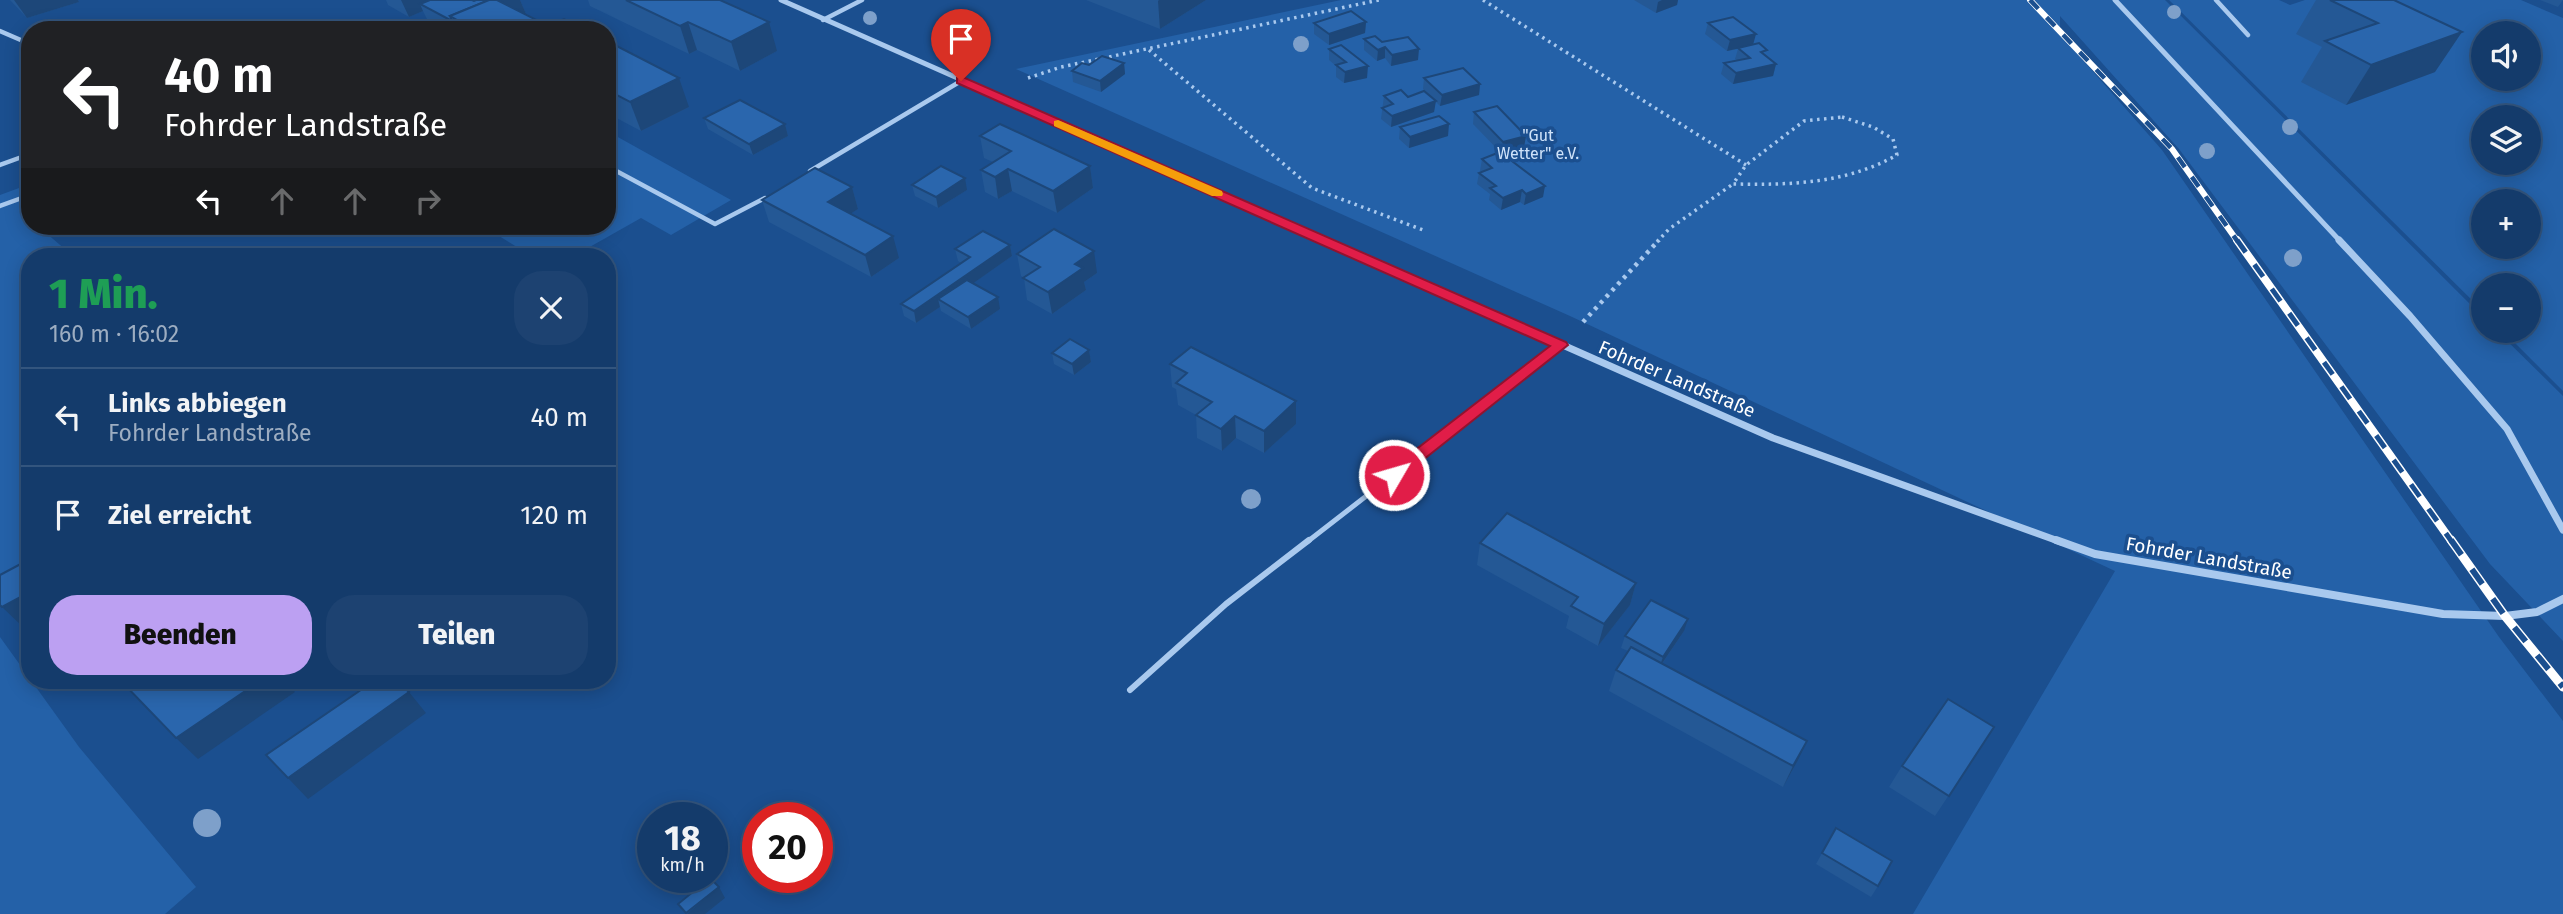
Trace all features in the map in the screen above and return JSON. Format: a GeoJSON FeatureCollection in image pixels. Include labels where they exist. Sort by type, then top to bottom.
{"type":"FeatureCollection","features":[{"type":"Feature","properties":{"kind":"street","name":"Fohrder Landstraße"},"geometry":{"type":"LineString","coordinates":[[781,0],[1773,438],[2095,554],[2443,614],[2505,616],[2537,612],[2563,599]]}},
{"type":"Feature","properties":{"kind":"street"},"geometry":{"type":"LineString","coordinates":[[2115,0],[2410,316],[2507,429],[2563,530]]}},
{"type":"Feature","properties":{"kind":"lane"},"geometry":{"type":"LineString","coordinates":[[823,20],[862,0]]}},
{"type":"Feature","properties":{"kind":"lane"},"geometry":{"type":"LineString","coordinates":[[2216,0],[2248,35]]}},
{"type":"Feature","properties":{"kind":"lane"},"geometry":{"type":"LineString","coordinates":[[0,31],[21,40]]}},
{"type":"Feature","properties":{"kind":"lane"},"geometry":{"type":"LineString","coordinates":[[806,174],[961,81]]}},
{"type":"Feature","properties":{"kind":"lane"},"geometry":{"type":"LineString","coordinates":[[0,165],[21,157]]}},
{"type":"Feature","properties":{"kind":"lane"},"geometry":{"type":"LineString","coordinates":[[616,171],[715,224],[769,196]]}},
{"type":"Feature","properties":{"kind":"lane"},"geometry":{"type":"LineString","coordinates":[[0,206],[21,198]]}},
{"type":"Feature","properties":{"kind":"lane"},"geometry":{"type":"LineString","coordinates":[[1130,690],[1226,604],[1560,345]]}},
{"type":"Feature","properties":{"kind":"path"},"geometry":{"type":"LineString","coordinates":[[998,97],[1034,75],[1379,0]]}},
{"type":"Feature","properties":{"kind":"path"},"geometry":{"type":"LineString","coordinates":[[1483,0],[1745,166]]}},
{"type":"Feature","properties":{"kind":"path"},"geometry":{"type":"LineString","coordinates":[[1148,49],[1312,188],[1423,230]]}},
{"type":"Feature","properties":{"kind":"path"},"geometry":{"type":"LineString","coordinates":[[1560,345],[1669,229],[1733,184],[1745,166],[1804,121],[1842,117],[1873,127],[1893,139],[1897,155],[1879,166],[1834,181],[1799,186],[1733,184]]}},
{"type":"Feature","properties":{"kind":"green space","name":"\"Gut Wetter\" e.V."},"geometry":{"type":"Polygon","coordinates":[[[1341,0],[2165,0],[2471,305],[2471,343],[2509,343],[2563,396],[2563,641],[2490,564],[2179,149],[2060,16],[2060,34],[2162,150],[2499,637],[2563,721],[2563,914],[1913,914],[2115,571],[1570,316],[1016,69],[1341,0]]]}},
{"type":"Feature","properties":{"kind":"green space"},"geometry":{"type":"Polygon","coordinates":[[[2169,0],[2279,0],[2290,5],[2305,0],[2521,0],[2563,18],[2563,391],[2515,343],[2541,343],[2541,273],[2471,273],[2471,299],[2169,0]]]}},
{"type":"Feature","properties":{"kind":"green space"},"geometry":{"type":"Polygon","coordinates":[[[616,136],[731,200],[671,235],[641,218],[616,232],[616,136]]]}},
{"type":"Feature","properties":{"kind":"green space"},"geometry":{"type":"Polygon","coordinates":[[[21,187],[21,235],[48,235],[64,248],[21,248],[21,574],[0,586],[0,195],[21,187]]]}},
{"type":"Feature","properties":{"kind":"green space"},"geometry":{"type":"Polygon","coordinates":[[[498,235],[611,235],[588,248],[518,248],[498,235]]]}},
{"type":"Feature","properties":{"kind":"green space"},"geometry":{"type":"Polygon","coordinates":[[[0,637],[21,666],[21,689],[37,689],[79,747],[196,887],[165,914],[0,914],[0,637]]]}},
{"type":"Feature","properties":{"kind":"building"},"geometry":{"type":"Polygon","coordinates":[[[430,0],[489,0],[450,16],[452,21],[420,4],[430,0]]]}},
{"type":"Feature","properties":{"kind":"building"},"geometry":{"type":"Polygon","coordinates":[[[489,0],[497,0],[538,21],[459,21],[450,16],[489,0]]]}},
{"type":"Feature","properties":{"kind":"building"},"geometry":{"type":"Polygon","coordinates":[[[626,0],[720,0],[769,22],[731,42],[688,22],[680,26],[626,0]]]}},
{"type":"Feature","properties":{"kind":"building"},"geometry":{"type":"Polygon","coordinates":[[[2330,0],[2394,0],[2462,32],[2371,65],[2325,41],[2378,23],[2330,0]]]}},
{"type":"Feature","properties":{"kind":"building"},"geometry":{"type":"Polygon","coordinates":[[[1351,11],[1366,22],[1329,34],[1314,23],[1351,11]]]}},
{"type":"Feature","properties":{"kind":"building"},"geometry":{"type":"Polygon","coordinates":[[[1733,17],[1756,34],[1730,40],[1708,23],[1733,17]]]}},
{"type":"Feature","properties":{"kind":"building"},"geometry":{"type":"Polygon","coordinates":[[[1375,36],[1382,42],[1408,37],[1419,49],[1392,55],[1385,47],[1378,50],[1364,39],[1375,36]]]}},
{"type":"Feature","properties":{"kind":"building"},"geometry":{"type":"Polygon","coordinates":[[[1759,43],[1767,50],[1761,52],[1776,64],[1736,73],[1724,63],[1750,58],[1738,48],[1759,43]]]}},
{"type":"Feature","properties":{"kind":"building"},"geometry":{"type":"Polygon","coordinates":[[[1341,45],[1368,66],[1345,72],[1336,65],[1346,62],[1329,49],[1341,45]]]}},
{"type":"Feature","properties":{"kind":"building"},"geometry":{"type":"Polygon","coordinates":[[[616,46],[679,78],[630,102],[616,95],[616,46]]]}},
{"type":"Feature","properties":{"kind":"building"},"geometry":{"type":"Polygon","coordinates":[[[1102,56],[1124,63],[1100,81],[1072,71],[1082,63],[1089,65],[1102,56]]]}},
{"type":"Feature","properties":{"kind":"building"},"geometry":{"type":"Polygon","coordinates":[[[1463,68],[1480,84],[1442,95],[1424,78],[1463,68]]]}},
{"type":"Feature","properties":{"kind":"building"},"geometry":{"type":"Polygon","coordinates":[[[1401,90],[1408,97],[1424,91],[1436,101],[1392,116],[1382,108],[1393,104],[1384,96],[1401,90]]]}},
{"type":"Feature","properties":{"kind":"building"},"geometry":{"type":"Polygon","coordinates":[[[740,100],[785,124],[749,144],[704,118],[740,100]]]}},
{"type":"Feature","properties":{"kind":"building"},"geometry":{"type":"Polygon","coordinates":[[[1497,106],[1526,136],[1503,142],[1474,112],[1497,106]]]}},
{"type":"Feature","properties":{"kind":"building"},"geometry":{"type":"Polygon","coordinates":[[[1439,116],[1449,124],[1410,137],[1400,127],[1439,116]]]}},
{"type":"Feature","properties":{"kind":"building"},"geometry":{"type":"Polygon","coordinates":[[[1000,124],[1090,166],[1053,191],[1008,169],[995,177],[981,170],[1011,151],[980,136],[1000,124]]]}},
{"type":"Feature","properties":{"kind":"building"},"geometry":{"type":"Polygon","coordinates":[[[1500,152],[1545,186],[1526,194],[1522,190],[1503,198],[1490,188],[1496,186],[1479,173],[1492,168],[1482,159],[1500,152]]]}},
{"type":"Feature","properties":{"kind":"building"},"geometry":{"type":"Polygon","coordinates":[[[941,166],[965,178],[936,197],[912,185],[941,166]]]}},
{"type":"Feature","properties":{"kind":"building"},"geometry":{"type":"Polygon","coordinates":[[[815,168],[852,187],[828,202],[893,236],[865,255],[762,200],[815,168]]]}},
{"type":"Feature","properties":{"kind":"building"},"geometry":{"type":"Polygon","coordinates":[[[1054,229],[1094,251],[1075,264],[1083,268],[1048,292],[1023,278],[1040,267],[1017,254],[1054,229]]]}},
{"type":"Feature","properties":{"kind":"building"},"geometry":{"type":"Polygon","coordinates":[[[983,231],[1010,245],[914,311],[901,304],[970,257],[955,249],[983,231]]]}},
{"type":"Feature","properties":{"kind":"building"},"geometry":{"type":"Polygon","coordinates":[[[967,280],[998,297],[968,317],[938,299],[967,280]]]}},
{"type":"Feature","properties":{"kind":"building"},"geometry":{"type":"Polygon","coordinates":[[[1070,339],[1089,350],[1072,364],[1052,353],[1070,339]]]}},
{"type":"Feature","properties":{"kind":"building"},"geometry":{"type":"Polygon","coordinates":[[[1191,347],[1296,401],[1264,431],[1235,416],[1221,429],[1196,415],[1212,402],[1176,383],[1187,373],[1170,364],[1191,347]]]}},
{"type":"Feature","properties":{"kind":"building"},"geometry":{"type":"Polygon","coordinates":[[[1507,513],[1636,583],[1604,624],[1571,606],[1578,597],[1480,543],[1507,513]]]}},
{"type":"Feature","properties":{"kind":"building"},"geometry":{"type":"Polygon","coordinates":[[[21,564],[21,597],[2,607],[0,605],[0,575],[21,564]]]}},
{"type":"Feature","properties":{"kind":"building"},"geometry":{"type":"Polygon","coordinates":[[[1651,600],[1688,619],[1663,657],[1625,636],[1651,600]]]}},
{"type":"Feature","properties":{"kind":"building"},"geometry":{"type":"Polygon","coordinates":[[[1631,647],[1807,741],[1793,766],[1616,670],[1631,647]]]}},
{"type":"Feature","properties":{"kind":"building"},"geometry":{"type":"Polygon","coordinates":[[[129,689],[248,689],[176,738],[129,689]]]}},
{"type":"Feature","properties":{"kind":"building"},"geometry":{"type":"Polygon","coordinates":[[[362,689],[406,689],[409,692],[288,778],[266,755],[362,689]]]}},
{"type":"Feature","properties":{"kind":"building"},"geometry":{"type":"Polygon","coordinates":[[[1948,699],[1994,727],[1949,796],[1902,766],[1948,699]]]}},
{"type":"Feature","properties":{"kind":"building"},"geometry":{"type":"Polygon","coordinates":[[[1836,828],[1892,861],[1878,886],[1822,853],[1836,828]]]}},
{"type":"Feature","properties":{"kind":"building"},"geometry":{"type":"Polygon","coordinates":[[[692,893],[711,893],[686,913],[678,904],[692,893]]]}},
{"type":"Feature","properties":{"kind":"railway"},"geometry":{"type":"LineString","coordinates":[[2030,0],[2172,149],[2238,242]]}},
{"type":"Feature","properties":{"kind":"railway"},"geometry":{"type":"LineString","coordinates":[[2237,240],[2452,542]]}},
{"type":"Feature","properties":{"kind":"railway"},"geometry":{"type":"LineString","coordinates":[[2451,540],[2505,616],[2563,687]]}},
{"type":"Feature","properties":{"kind":"slow traffic"},"geometry":{"type":"LineString","coordinates":[[1058,124],[1217,194]]}},
{"type":"Feature","properties":{"kind":"route"},"geometry":{"type":"LineString","coordinates":[[961,81],[1560,345],[1394,475]]}}]}
